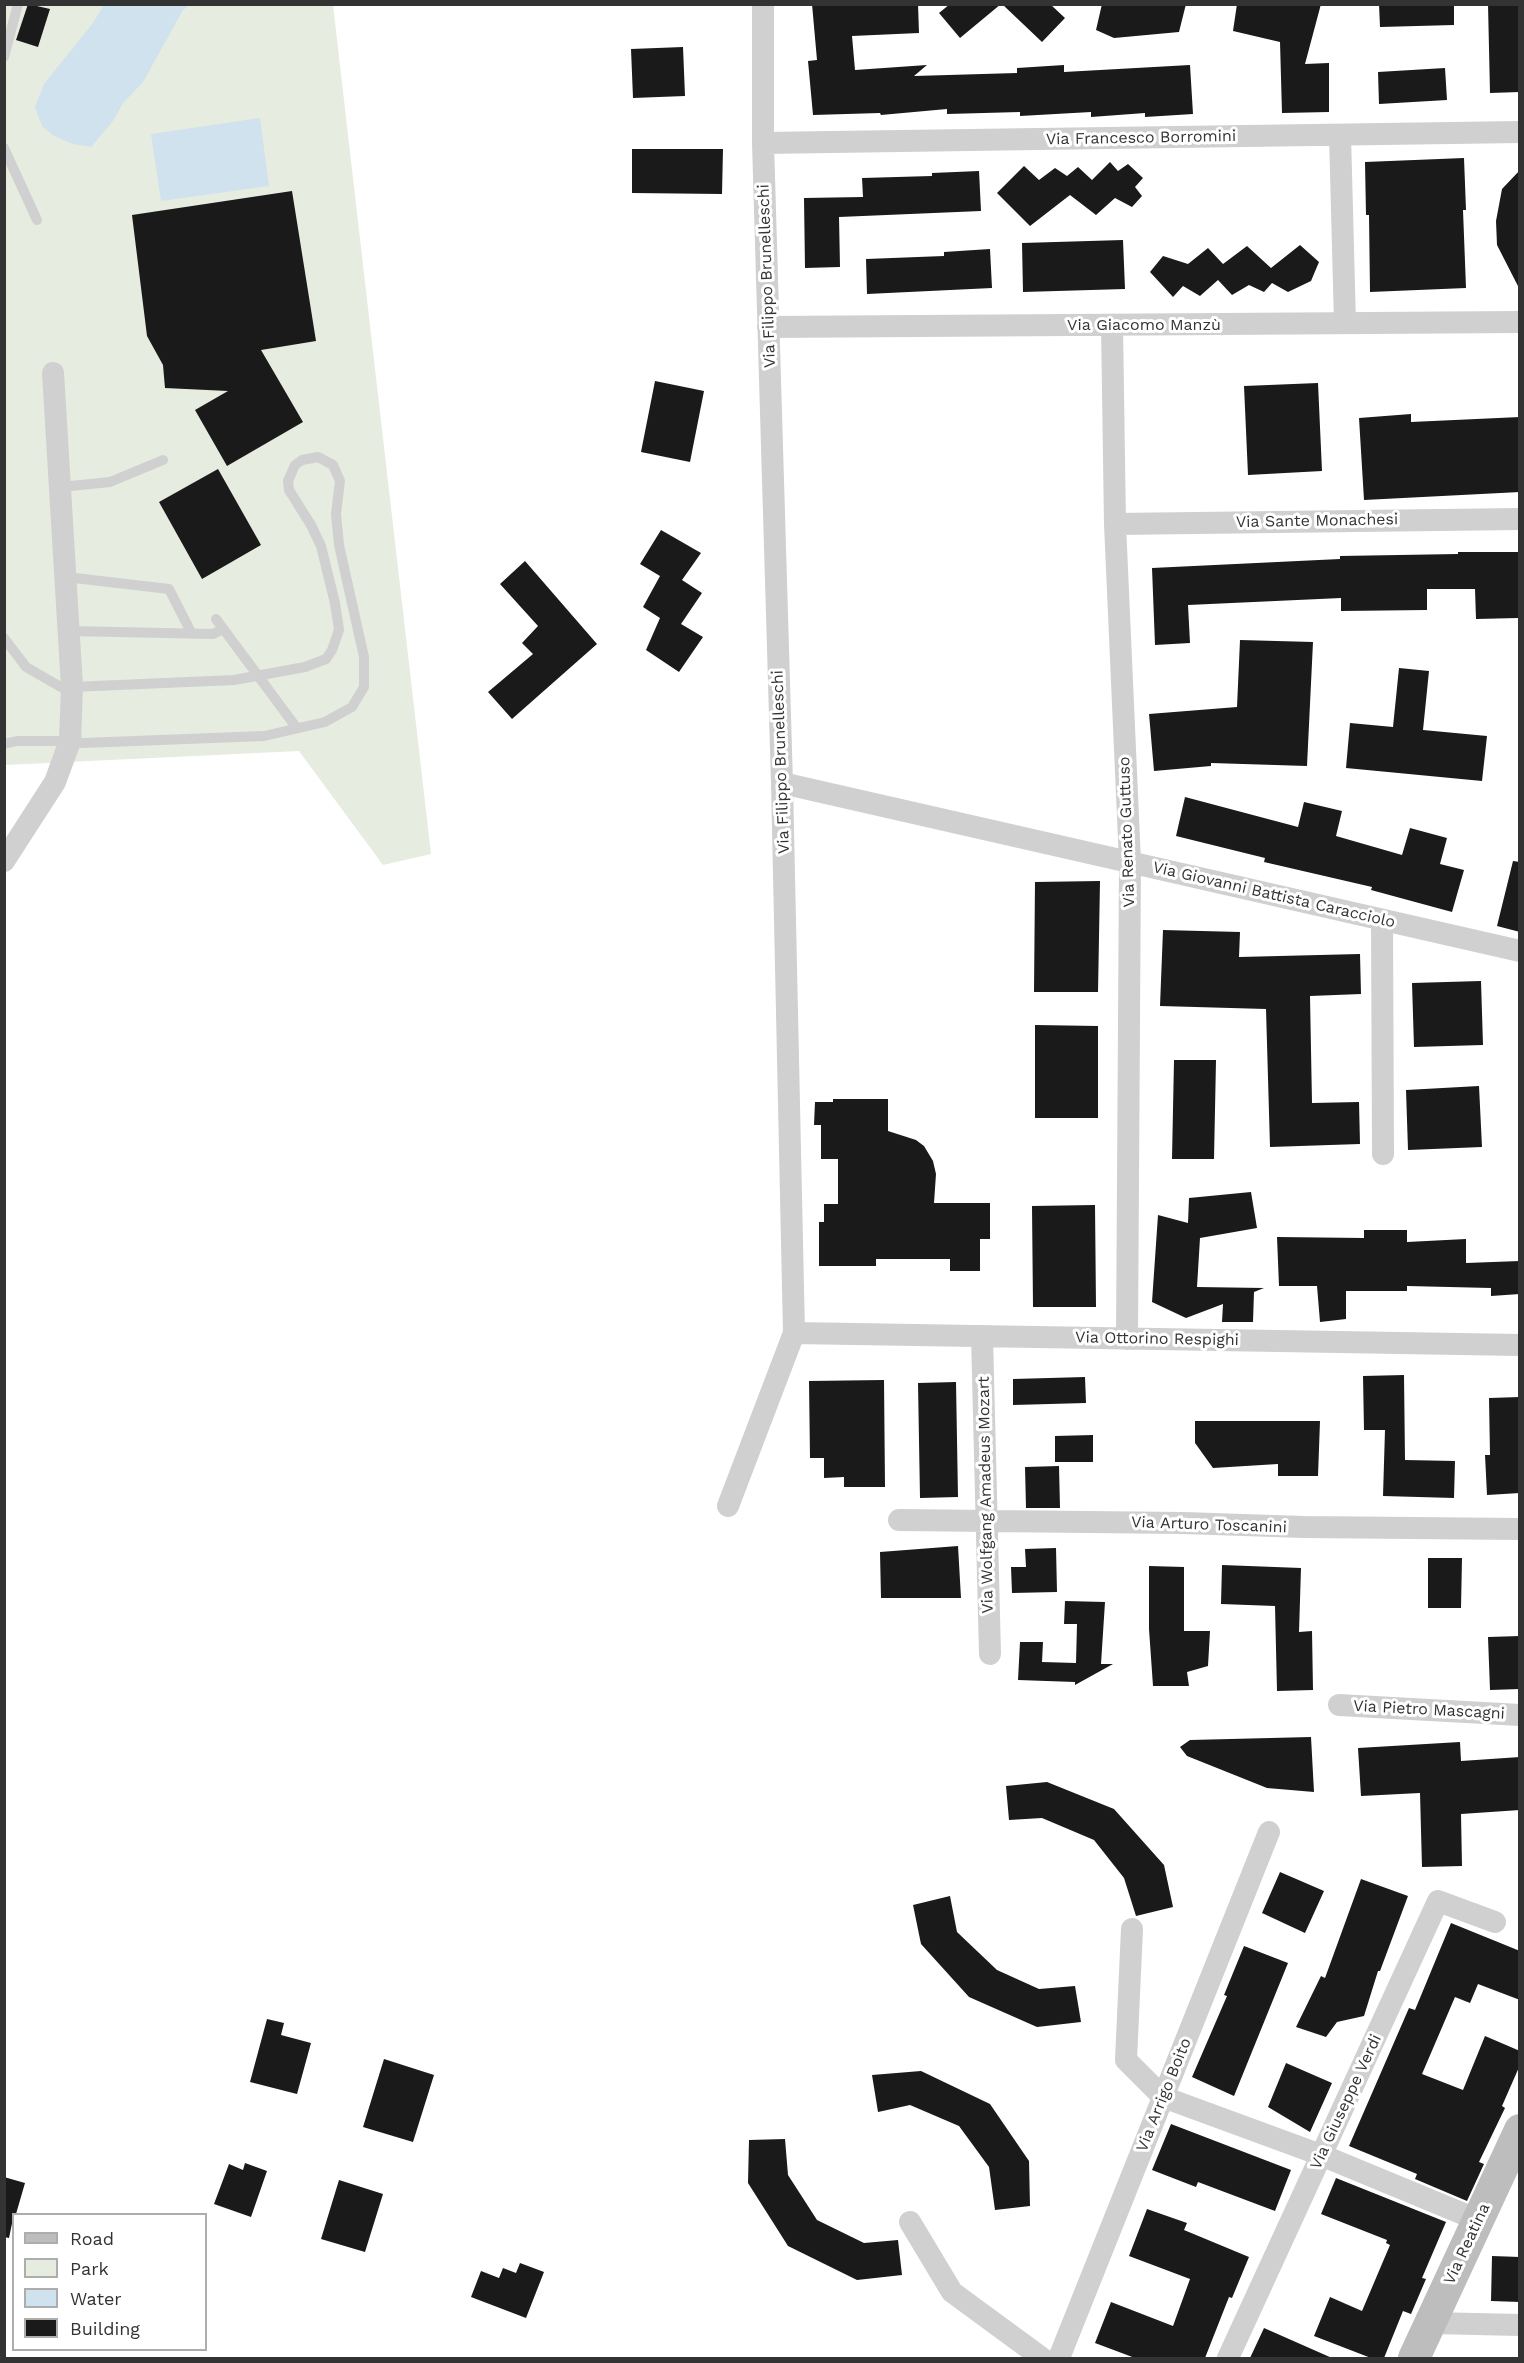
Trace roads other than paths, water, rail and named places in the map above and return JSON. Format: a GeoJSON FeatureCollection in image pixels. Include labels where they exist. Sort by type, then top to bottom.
{"type":"FeatureCollection","features":[{"type":"Feature","properties":{"kind":"street","name":"Via Filippo Brunelleschi"},"geometry":{"type":"LineString","coordinates":[[728,1506],[794,1333],[782,783],[763,143],[763,4]]}},
{"type":"Feature","properties":{"kind":"street","name":"Via Francesco Borromini"},"geometry":{"type":"LineString","coordinates":[[763,143],[1520,132]]}},
{"type":"Feature","properties":{"kind":"street"},"geometry":{"type":"LineString","coordinates":[[1341,135],[1345,323]]}},
{"type":"Feature","properties":{"kind":"street","name":"Via Giacomo Manzù"},"geometry":{"type":"LineString","coordinates":[[768,327],[1520,322]]}},
{"type":"Feature","properties":{"kind":"street","name":"Via Renato Guttuso"},"geometry":{"type":"LineString","coordinates":[[1112,325],[1115,524],[1130,862],[1128,1339]]}},
{"type":"Feature","properties":{"kind":"street"},"geometry":{"type":"LineString","coordinates":[[4,861],[55,782],[70,741],[73,691],[53,373]]}},
{"type":"Feature","properties":{"kind":"street","name":"Via Sante Monachesi"},"geometry":{"type":"LineString","coordinates":[[1115,524],[1520,519]]}},
{"type":"Feature","properties":{"kind":"street","name":"Via Giovanni Battista Caracciolo"},"geometry":{"type":"LineString","coordinates":[[782,783],[1520,951]]}},
{"type":"Feature","properties":{"kind":"street"},"geometry":{"type":"LineString","coordinates":[[1382,920],[1383,1154]]}},
{"type":"Feature","properties":{"kind":"street","name":"Via Ottorino Respighi"},"geometry":{"type":"LineString","coordinates":[[794,1333],[1520,1345]]}},
{"type":"Feature","properties":{"kind":"street","name":"Via Wolfgang Amadeus Mozart"},"geometry":{"type":"LineString","coordinates":[[982,1336],[990,1654]]}},
{"type":"Feature","properties":{"kind":"street","name":"Via Arturo Toscanini"},"geometry":{"type":"LineString","coordinates":[[899,1520],[1520,1529]]}},
{"type":"Feature","properties":{"kind":"street","name":"Via Pietro Mascagni"},"geometry":{"type":"LineString","coordinates":[[1339,1705],[1520,1715]]}},
{"type":"Feature","properties":{"kind":"street","name":"Via Arrigo Boito"},"geometry":{"type":"LineString","coordinates":[[1059,2358],[1269,1832]]}},
{"type":"Feature","properties":{"kind":"street","name":"Via Giuseppe Verdi"},"geometry":{"type":"LineString","coordinates":[[1228,2358],[1438,1901],[1495,1922]]}},
{"type":"Feature","properties":{"kind":"street"},"geometry":{"type":"LineString","coordinates":[[1132,1929],[1126,2060],[1163,2097],[1321,2156],[1478,2220]]}},
{"type":"Feature","properties":{"kind":"street","name":"Via Reatina"},"geometry":{"type":"LineString","coordinates":[[1414,2358],[1478,2220],[1511,2168],[1520,2130]]}},
{"type":"Feature","properties":{"kind":"street"},"geometry":{"type":"LineString","coordinates":[[910,2222],[952,2292],[1042,2358]]}},
{"type":"Feature","properties":{"kind":"street"},"geometry":{"type":"LineString","coordinates":[[1431,2323],[1520,2325]]}},
{"type":"Feature","properties":{"kind":"lane"},"geometry":{"type":"LineString","coordinates":[[4,57],[18,4]]}},
{"type":"Feature","properties":{"kind":"lane"},"geometry":{"type":"LineString","coordinates":[[4,148],[37,220]]}},
{"type":"Feature","properties":{"kind":"lane"},"geometry":{"type":"LineString","coordinates":[[4,638],[26,667],[73,691],[234,680],[304,667],[326,659],[339,630],[335,603],[321,546],[289,490],[291,472],[302,460],[318,457],[333,465],[340,481],[336,514],[339,545],[364,657],[364,687],[352,707],[325,722],[264,736],[83,743],[17,741],[4,744]]}},
{"type":"Feature","properties":{"kind":"lane"},"geometry":{"type":"LineString","coordinates":[[61,487],[110,482],[163,460]]}},
{"type":"Feature","properties":{"kind":"lane"},"geometry":{"type":"LineString","coordinates":[[66,577],[169,589],[192,634]]}},
{"type":"Feature","properties":{"kind":"lane"},"geometry":{"type":"LineString","coordinates":[[216,619],[296,727]]}},
{"type":"Feature","properties":{"kind":"lane"},"geometry":{"type":"LineString","coordinates":[[69,631],[213,634],[223,630]]}},
{"type":"Feature","properties":{"kind":"water"},"geometry":{"type":"Polygon","coordinates":[[[104,5],[190,5],[183,10],[143,82],[123,103],[113,121],[91,147],[73,144],[54,136],[42,126],[35,107],[44,84],[93,23],[104,5]]]}},
{"type":"Feature","properties":{"kind":"water"},"geometry":{"type":"Polygon","coordinates":[[[260,118],[269,186],[161,201],[151,134],[260,118]]]}}]}
